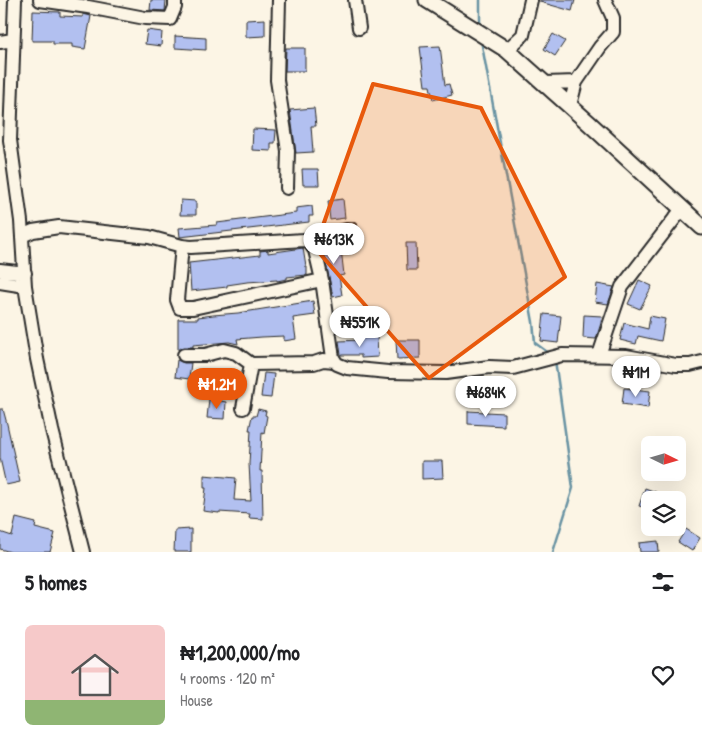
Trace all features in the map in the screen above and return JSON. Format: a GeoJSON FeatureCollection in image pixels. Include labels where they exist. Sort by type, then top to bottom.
{"type":"FeatureCollection","features":[{"type":"Feature","properties":{"kind":"main road"},"geometry":{"type":"LineString","coordinates":[[427,0],[507,50],[570,105],[702,227]]}},
{"type":"Feature","properties":{"kind":"street"},"geometry":{"type":"LineString","coordinates":[[15,0],[6,41],[10,140],[22,236],[25,279],[37,358],[52,430],[83,552]]}},
{"type":"Feature","properties":{"kind":"street"},"geometry":{"type":"LineString","coordinates":[[40,0],[145,18],[170,19],[175,7],[175,0]]}},
{"type":"Feature","properties":{"kind":"street"},"geometry":{"type":"LineString","coordinates":[[279,0],[277,80],[288,151],[288,188]]}},
{"type":"Feature","properties":{"kind":"street"},"geometry":{"type":"LineString","coordinates":[[355,0],[360,28]]}},
{"type":"Feature","properties":{"kind":"street"},"geometry":{"type":"LineString","coordinates":[[507,50],[523,35],[531,0]]}},
{"type":"Feature","properties":{"kind":"street"},"geometry":{"type":"LineString","coordinates":[[570,105],[576,82],[600,47],[613,32],[613,18],[605,0]]}},
{"type":"Feature","properties":{"kind":"street"},"geometry":{"type":"LineString","coordinates":[[545,83],[576,82]]}},
{"type":"Feature","properties":{"kind":"street"},"geometry":{"type":"LineString","coordinates":[[599,355],[622,287],[682,208]]}},
{"type":"Feature","properties":{"kind":"street"},"geometry":{"type":"LineString","coordinates":[[22,236],[33,231],[59,227],[148,237],[182,246],[304,240],[351,229]]}},
{"type":"Feature","properties":{"kind":"street"},"geometry":{"type":"LineString","coordinates":[[304,240],[310,243],[315,250],[322,280],[332,352],[335,361],[337,364],[347,368],[388,372],[446,372],[489,367],[513,368],[562,355],[638,357],[676,365],[690,365],[702,362]]}},
{"type":"Feature","properties":{"kind":"street"},"geometry":{"type":"LineString","coordinates":[[182,246],[177,300],[180,308],[193,308],[322,280]]}},
{"type":"Feature","properties":{"kind":"street"},"geometry":{"type":"LineString","coordinates":[[0,270],[25,279]]}},
{"type":"Feature","properties":{"kind":"street"},"geometry":{"type":"LineString","coordinates":[[0,282],[25,279]]}},
{"type":"Feature","properties":{"kind":"street"},"geometry":{"type":"LineString","coordinates":[[184,355],[205,355],[224,350],[236,352],[252,364],[335,361]]}},
{"type":"Feature","properties":{"kind":"street"},"geometry":{"type":"LineString","coordinates":[[243,408],[252,364]]}},
{"type":"Feature","properties":{"kind":"highlighted area"},"geometry":{"type":"Polygon","coordinates":[[[373,84],[481,108],[565,277],[429,378],[315,248],[373,84]]]}},
{"type":"Feature","properties":{"kind":"building"},"geometry":{"type":"Polygon","coordinates":[[[151,0],[166,0],[165,11],[150,10],[151,0]]]}},
{"type":"Feature","properties":{"kind":"building"},"geometry":{"type":"Polygon","coordinates":[[[540,0],[575,0],[572,11],[540,2],[540,0]]]}},
{"type":"Feature","properties":{"kind":"building"},"geometry":{"type":"Polygon","coordinates":[[[33,11],[60,12],[60,16],[83,17],[83,14],[91,16],[85,49],[72,47],[72,44],[53,44],[53,41],[32,41],[33,11]]]}},
{"type":"Feature","properties":{"kind":"building"},"geometry":{"type":"Polygon","coordinates":[[[265,19],[265,36],[246,37],[246,20],[265,19]]]}},
{"type":"Feature","properties":{"kind":"building"},"geometry":{"type":"Polygon","coordinates":[[[147,30],[162,32],[161,46],[145,44],[147,30]]]}},
{"type":"Feature","properties":{"kind":"building"},"geometry":{"type":"Polygon","coordinates":[[[553,34],[565,41],[555,56],[544,49],[553,34]]]}},
{"type":"Feature","properties":{"kind":"building"},"geometry":{"type":"Polygon","coordinates":[[[175,36],[206,38],[206,50],[175,48],[175,36]]]}},
{"type":"Feature","properties":{"kind":"building"},"geometry":{"type":"Polygon","coordinates":[[[440,46],[445,85],[449,84],[452,95],[433,100],[430,86],[425,86],[420,47],[440,46]]]}},
{"type":"Feature","properties":{"kind":"building"},"geometry":{"type":"Polygon","coordinates":[[[286,48],[305,48],[305,71],[285,71],[286,48]]]}},
{"type":"Feature","properties":{"kind":"building"},"geometry":{"type":"Polygon","coordinates":[[[314,108],[316,126],[311,126],[313,152],[296,153],[290,110],[314,108]]]}},
{"type":"Feature","properties":{"kind":"building"},"geometry":{"type":"Polygon","coordinates":[[[253,129],[276,130],[275,143],[271,143],[271,151],[252,150],[253,129]]]}},
{"type":"Feature","properties":{"kind":"building"},"geometry":{"type":"Polygon","coordinates":[[[302,169],[318,169],[319,185],[303,185],[302,169]]]}},
{"type":"Feature","properties":{"kind":"building"},"geometry":{"type":"Polygon","coordinates":[[[343,199],[345,218],[330,220],[328,201],[343,199]]]}},
{"type":"Feature","properties":{"kind":"building"},"geometry":{"type":"Polygon","coordinates":[[[181,200],[196,201],[196,215],[180,215],[181,200]]]}},
{"type":"Feature","properties":{"kind":"building"},"geometry":{"type":"Polygon","coordinates":[[[312,206],[313,216],[309,216],[309,222],[180,237],[179,228],[217,225],[217,223],[296,213],[296,208],[312,206]]]}},
{"type":"Feature","properties":{"kind":"building"},"geometry":{"type":"Polygon","coordinates":[[[340,240],[344,275],[339,276],[342,295],[333,297],[322,244],[340,240]]]}},
{"type":"Feature","properties":{"kind":"building"},"geometry":{"type":"Polygon","coordinates":[[[406,243],[416,243],[417,270],[407,270],[406,243]]]}},
{"type":"Feature","properties":{"kind":"building"},"geometry":{"type":"Polygon","coordinates":[[[303,248],[307,275],[287,277],[287,279],[277,281],[247,282],[227,285],[227,287],[191,291],[189,263],[260,255],[260,251],[268,250],[268,253],[303,248]]]}},
{"type":"Feature","properties":{"kind":"building"},"geometry":{"type":"Polygon","coordinates":[[[639,280],[652,286],[640,309],[628,304],[639,280]]]}},
{"type":"Feature","properties":{"kind":"building"},"geometry":{"type":"Polygon","coordinates":[[[597,284],[614,287],[608,304],[595,302],[597,284]]]}},
{"type":"Feature","properties":{"kind":"building"},"geometry":{"type":"Polygon","coordinates":[[[313,301],[315,315],[293,318],[296,339],[284,341],[284,336],[237,339],[238,344],[229,342],[193,345],[193,347],[184,347],[178,350],[178,319],[198,319],[198,317],[238,313],[313,301]]]}},
{"type":"Feature","properties":{"kind":"building"},"geometry":{"type":"Polygon","coordinates":[[[544,314],[561,316],[558,343],[541,341],[544,314]]]}},
{"type":"Feature","properties":{"kind":"building"},"geometry":{"type":"Polygon","coordinates":[[[584,315],[602,316],[596,339],[583,338],[584,315]]]}},
{"type":"Feature","properties":{"kind":"building"},"geometry":{"type":"Polygon","coordinates":[[[650,316],[665,319],[661,341],[638,336],[636,344],[620,340],[624,323],[648,329],[650,316]]]}},
{"type":"Feature","properties":{"kind":"building"},"geometry":{"type":"Polygon","coordinates":[[[377,337],[378,357],[361,358],[361,355],[341,355],[339,341],[377,337]]]}},
{"type":"Feature","properties":{"kind":"building"},"geometry":{"type":"Polygon","coordinates":[[[396,340],[420,340],[420,358],[397,359],[396,340]]]}},
{"type":"Feature","properties":{"kind":"building"},"geometry":{"type":"Polygon","coordinates":[[[177,360],[191,363],[189,379],[175,377],[177,360]]]}},
{"type":"Feature","properties":{"kind":"building"},"geometry":{"type":"Polygon","coordinates":[[[264,373],[274,374],[271,398],[261,397],[264,373]]]}},
{"type":"Feature","properties":{"kind":"building"},"geometry":{"type":"Polygon","coordinates":[[[624,388],[650,391],[648,408],[622,404],[624,388]]]}},
{"type":"Feature","properties":{"kind":"building"},"geometry":{"type":"Polygon","coordinates":[[[209,399],[226,402],[225,419],[207,418],[209,399]]]}},
{"type":"Feature","properties":{"kind":"building"},"geometry":{"type":"Polygon","coordinates":[[[0,409],[3,409],[20,482],[6,485],[0,458],[0,409]]]}},
{"type":"Feature","properties":{"kind":"building"},"geometry":{"type":"Polygon","coordinates":[[[258,409],[266,411],[265,415],[267,416],[264,433],[262,432],[260,471],[262,471],[263,519],[249,518],[250,514],[203,511],[206,488],[204,488],[204,475],[236,478],[234,500],[251,501],[249,464],[251,430],[249,430],[252,416],[256,416],[258,409]]]}},
{"type":"Feature","properties":{"kind":"building"},"geometry":{"type":"Polygon","coordinates":[[[468,411],[504,413],[504,426],[468,424],[468,411]]]}},
{"type":"Feature","properties":{"kind":"building"},"geometry":{"type":"Polygon","coordinates":[[[422,461],[442,461],[443,478],[422,479],[422,461]]]}},
{"type":"Feature","properties":{"kind":"building"},"geometry":{"type":"Polygon","coordinates":[[[16,518],[36,523],[35,528],[55,533],[50,552],[11,552],[0,549],[0,532],[12,536],[16,518]]]}},
{"type":"Feature","properties":{"kind":"building"},"geometry":{"type":"Polygon","coordinates":[[[191,529],[191,552],[174,552],[175,530],[191,529]]]}},
{"type":"Feature","properties":{"kind":"building"},"geometry":{"type":"Polygon","coordinates":[[[686,529],[700,538],[692,551],[678,542],[682,536],[686,536],[686,529]]]}},
{"type":"Feature","properties":{"kind":"building"},"geometry":{"type":"Polygon","coordinates":[[[658,541],[659,552],[640,552],[639,543],[658,541]]]}},
{"type":"Feature","properties":{"kind":"waterway"},"geometry":{"type":"LineString","coordinates":[[480,0],[480,27]]}},
{"type":"Feature","properties":{"kind":"waterway"},"geometry":{"type":"LineString","coordinates":[[481,40],[533,322],[535,343],[550,354]]}},
{"type":"Feature","properties":{"kind":"waterway"},"geometry":{"type":"LineString","coordinates":[[553,552],[573,488],[555,360]]}}]}
